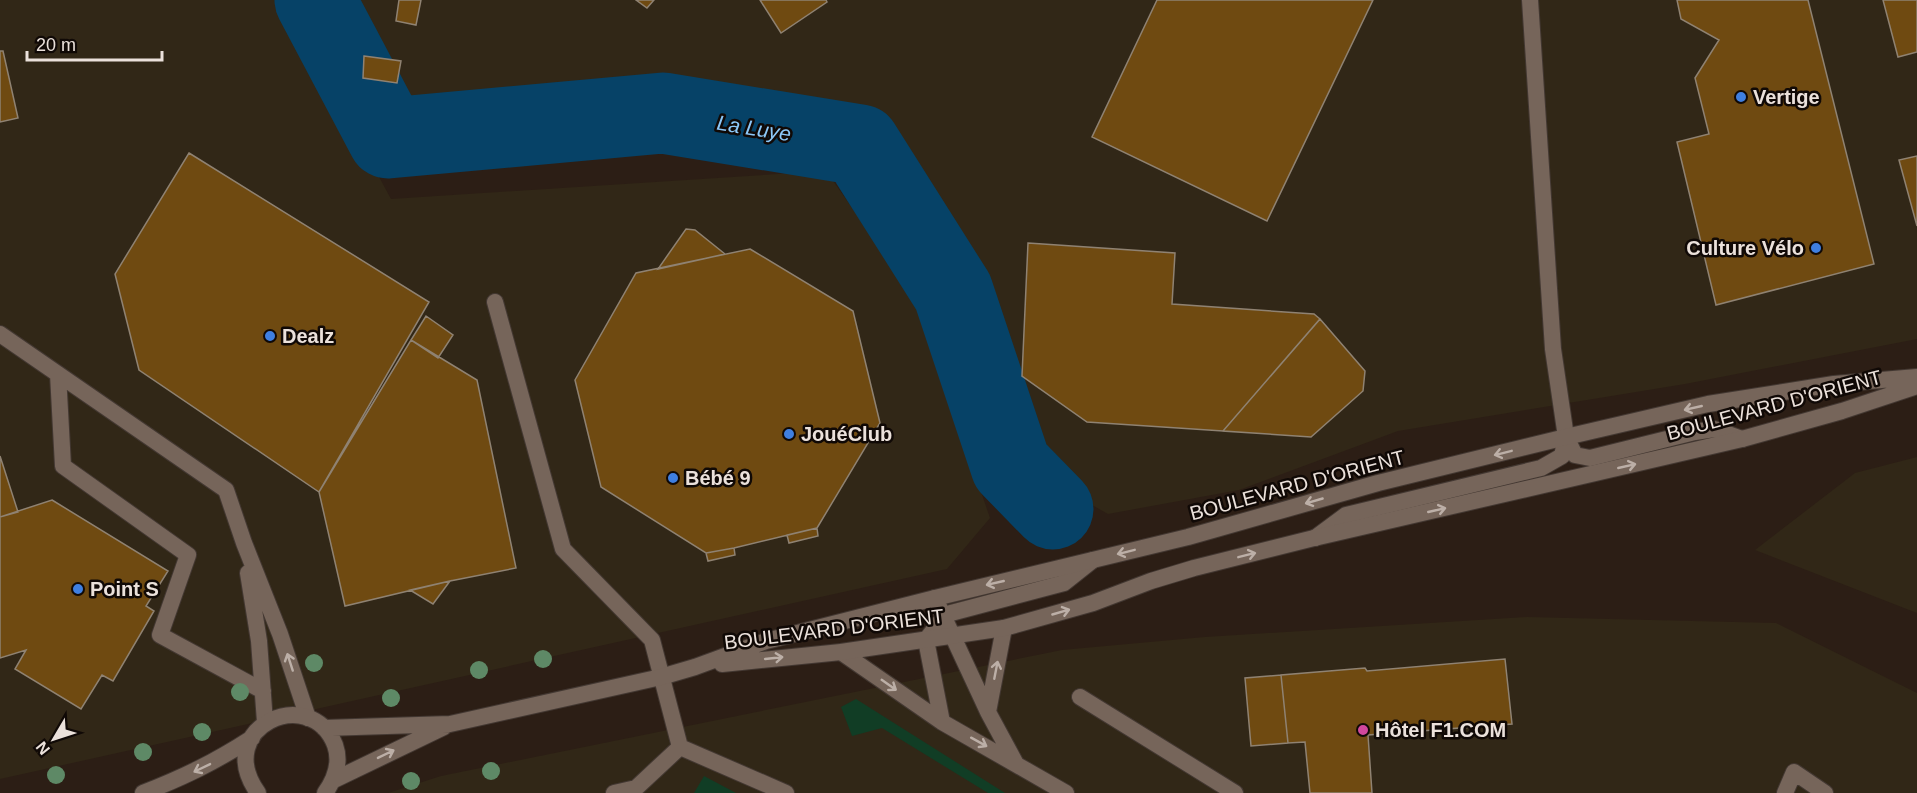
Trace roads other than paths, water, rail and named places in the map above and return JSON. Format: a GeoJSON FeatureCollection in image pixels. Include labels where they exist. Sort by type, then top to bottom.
{"type":"FeatureCollection","features":[{"type":"Feature","properties":{"kind":"street"},"geometry":{"type":"LineString","coordinates":[[1530,0],[1553,349],[1566,437],[1575,455],[1590,458],[1714,429],[1742,439]]}},
{"type":"Feature","properties":{"kind":"street"},"geometry":{"type":"LineString","coordinates":[[495,302],[563,549],[652,640],[680,747]]}},
{"type":"Feature","properties":{"kind":"street"},"geometry":{"type":"LineString","coordinates":[[0,334],[226,490],[280,634],[308,718]]}},
{"type":"Feature","properties":{"kind":"street"},"geometry":{"type":"LineString","coordinates":[[58,374],[63,466],[188,555],[160,635],[263,691]]}},
{"type":"Feature","properties":{"kind":"street","name":"BOULEVARD D'ORIENT"},"geometry":{"type":"LineString","coordinates":[[324,728],[450,724],[661,677],[766,641],[1188,537],[1378,483],[1566,437],[1708,404],[1834,384],[1917,377]]}},
{"type":"Feature","properties":{"kind":"street","name":"BOULEVARD D'ORIENT"},"geometry":{"type":"LineString","coordinates":[[695,667],[841,652],[1004,628],[1093,603],[1194,568],[1742,439],[1842,411],[1917,386]]}},
{"type":"Feature","properties":{"kind":"street"},"geometry":{"type":"LineString","coordinates":[[1314,538],[1346,514],[1541,468],[1562,456],[1566,437]]}},
{"type":"Feature","properties":{"kind":"street"},"geometry":{"type":"LineString","coordinates":[[244,543],[259,641],[265,722]]}},
{"type":"Feature","properties":{"kind":"street"},"geometry":{"type":"LineString","coordinates":[[942,722],[926,639],[944,617],[951,613],[1064,583],[1093,560]]}},
{"type":"Feature","properties":{"kind":"street"},"geometry":{"type":"LineString","coordinates":[[935,598],[988,712],[1015,763]]}},
{"type":"Feature","properties":{"kind":"street"},"geometry":{"type":"LineString","coordinates":[[988,712],[1004,628]]}},
{"type":"Feature","properties":{"kind":"street"},"geometry":{"type":"LineString","coordinates":[[841,652],[942,722],[1066,793]]}},
{"type":"Feature","properties":{"kind":"street"},"geometry":{"type":"LineString","coordinates":[[1080,697],[1235,793]]}},
{"type":"Feature","properties":{"kind":"street"},"geometry":{"type":"LineString","coordinates":[[258,793],[247,773],[245,760],[247,748],[265,722],[286,715],[308,718],[317,722],[332,739],[337,752],[337,766],[329,786]]}},
{"type":"Feature","properties":{"kind":"street","name":"BOULEVARD D'ORIENT"},"geometry":{"type":"LineString","coordinates":[[329,786],[450,724]]}},
{"type":"Feature","properties":{"kind":"street"},"geometry":{"type":"LineString","coordinates":[[143,793],[218,760],[252,738]]}},
{"type":"Feature","properties":{"kind":"street"},"geometry":{"type":"LineString","coordinates":[[614,793],[639,791],[680,747]]}},
{"type":"Feature","properties":{"kind":"street"},"geometry":{"type":"LineString","coordinates":[[680,747],[786,793]]}},
{"type":"Feature","properties":{"kind":"street"},"geometry":{"type":"LineString","coordinates":[[1785,793],[1794,771],[1825,793]]}},
{"type":"Feature","properties":{"kind":"waterway","name":"La Luye"},"geometry":{"type":"LineString","coordinates":[[315,0],[388,138],[663,113],[860,145],[953,292],[1011,466],[1053,509]]}},
{"type":"Feature","properties":{"kind":"place","name":"Vertige"},"geometry":{"type":"Point","coordinates":[1741,97]}},
{"type":"Feature","properties":{"kind":"place","name":"Culture Vélo"},"geometry":{"type":"Point","coordinates":[1816,248]}},
{"type":"Feature","properties":{"kind":"place","name":"Dealz"},"geometry":{"type":"Point","coordinates":[270,336]}},
{"type":"Feature","properties":{"kind":"place","name":"JouéClub"},"geometry":{"type":"Point","coordinates":[789,434]}},
{"type":"Feature","properties":{"kind":"place","name":"Bébé 9"},"geometry":{"type":"Point","coordinates":[673,478]}},
{"type":"Feature","properties":{"kind":"place","name":"Point S"},"geometry":{"type":"Point","coordinates":[78,589]}},
{"type":"Feature","properties":{"kind":"place","name":"Hôtel F1.COM"},"geometry":{"type":"Point","coordinates":[1363,730]}}]}
